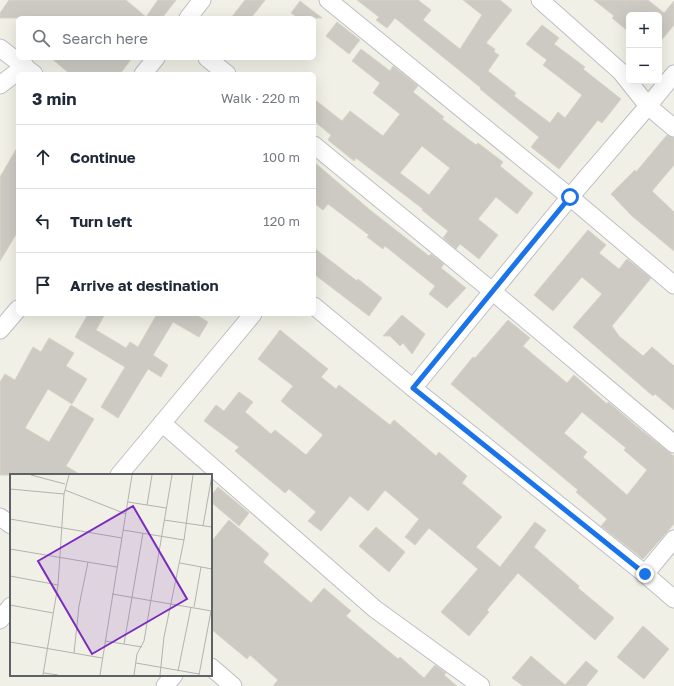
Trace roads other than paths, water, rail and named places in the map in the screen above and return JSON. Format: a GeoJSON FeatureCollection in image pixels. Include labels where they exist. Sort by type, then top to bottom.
{"type":"FeatureCollection","features":[{"type":"Feature","properties":{"kind":"street"},"geometry":{"type":"LineString","coordinates":[[190,16],[202,0]]}},
{"type":"Feature","properties":{"kind":"street"},"geometry":{"type":"LineString","coordinates":[[328,0],[570,197],[674,285]]}},
{"type":"Feature","properties":{"kind":"street"},"geometry":{"type":"LineString","coordinates":[[540,0],[621,72],[648,106],[674,128]]}},
{"type":"Feature","properties":{"kind":"street"},"geometry":{"type":"LineString","coordinates":[[0,48],[29,70]]}},
{"type":"Feature","properties":{"kind":"street"},"geometry":{"type":"LineString","coordinates":[[145,72],[154,60]]}},
{"type":"Feature","properties":{"kind":"street"},"geometry":{"type":"LineString","coordinates":[[210,60],[224,72]]}},
{"type":"Feature","properties":{"kind":"street"},"geometry":{"type":"LineString","coordinates":[[413,388],[570,197],[674,74]]}},
{"type":"Feature","properties":{"kind":"street"},"geometry":{"type":"LineString","coordinates":[[0,85],[16,77]]}},
{"type":"Feature","properties":{"kind":"street"},"geometry":{"type":"LineString","coordinates":[[316,148],[492,291],[674,444]]}},
{"type":"Feature","properties":{"kind":"street"},"geometry":{"type":"LineString","coordinates":[[316,308],[674,599]]}},
{"type":"Feature","properties":{"kind":"street"},"geometry":{"type":"LineString","coordinates":[[0,330],[16,311]]}},
{"type":"Feature","properties":{"kind":"street"},"geometry":{"type":"LineString","coordinates":[[120,474],[251,316]]}},
{"type":"Feature","properties":{"kind":"street"},"geometry":{"type":"LineString","coordinates":[[162,423],[375,609],[481,686]]}},
{"type":"Feature","properties":{"kind":"street"},"geometry":{"type":"LineString","coordinates":[[0,517],[10,524]]}},
{"type":"Feature","properties":{"kind":"street"},"geometry":{"type":"LineString","coordinates":[[645,574],[674,539]]}},
{"type":"Feature","properties":{"kind":"street"},"geometry":{"type":"LineString","coordinates":[[0,620],[10,607]]}},
{"type":"Feature","properties":{"kind":"street"},"geometry":{"type":"LineString","coordinates":[[212,668],[233,686]]}},
{"type":"Feature","properties":{"kind":"street"},"geometry":{"type":"LineString","coordinates":[[165,686],[173,676]]}}]}
